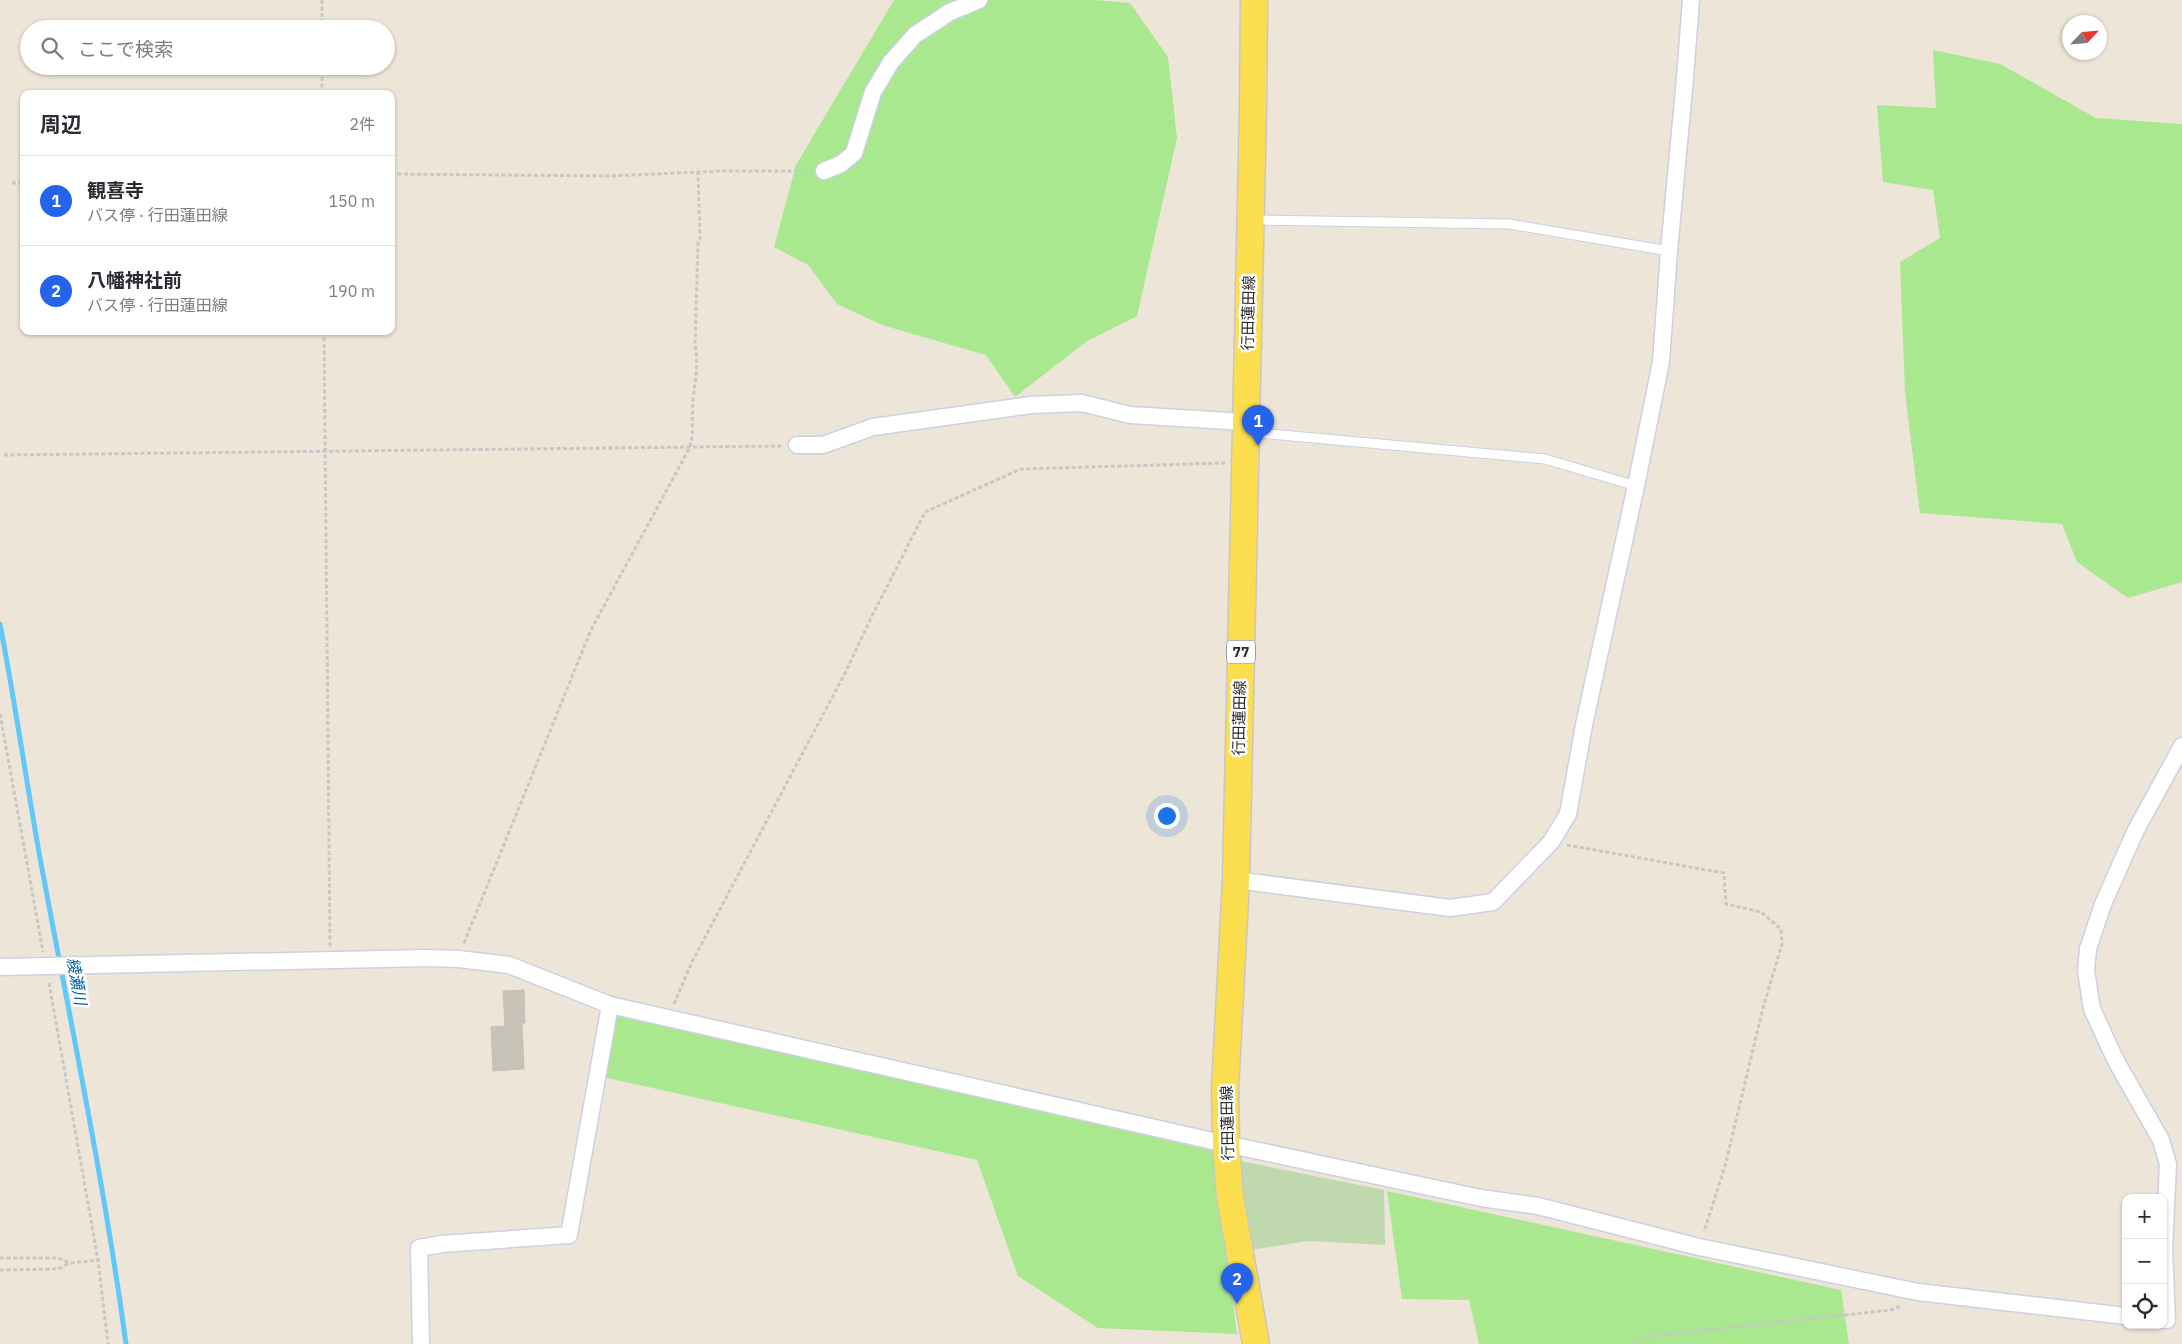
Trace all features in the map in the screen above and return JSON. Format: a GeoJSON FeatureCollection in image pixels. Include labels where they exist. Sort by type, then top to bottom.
{"type":"FeatureCollection","features":[{"type":"Feature","properties":{"kind":"main road","name":"行田蓮田線"},"geometry":{"type":"LineString","coordinates":[[1254,0],[1236,880],[1225,1089],[1226,1144],[1237,1246],[1256,1344]]}},
{"type":"Feature","properties":{"kind":"street"},"geometry":{"type":"LineString","coordinates":[[824,171],[840,164],[854,153],[873,92],[897,55],[915,35],[950,12],[979,0]]}},
{"type":"Feature","properties":{"kind":"street"},"geometry":{"type":"LineString","coordinates":[[1236,880],[1450,908],[1493,902],[1551,842],[1568,814],[1584,725],[1661,362],[1668,251],[1686,78],[1687,0]]}},
{"type":"Feature","properties":{"kind":"street"},"geometry":{"type":"LineString","coordinates":[[797,445],[823,444],[874,427],[1031,405],[1082,403],[1130,415],[1245,427]]}},
{"type":"Feature","properties":{"kind":"street"},"geometry":{"type":"LineString","coordinates":[[2165,1284],[2164,1249],[2168,1164],[2161,1140],[2116,1062],[2092,1009],[2086,971],[2088,949],[2103,904],[2136,830],[2182,746]]}},
{"type":"Feature","properties":{"kind":"street"},"geometry":{"type":"LineString","coordinates":[[0,967],[459,959],[509,965],[610,1006],[1226,1144],[1482,1198],[1538,1206],[1699,1247],[1918,1292],[2122,1316]]}},
{"type":"Feature","properties":{"kind":"street"},"geometry":{"type":"LineString","coordinates":[[421,1344],[419,1248],[442,1244],[569,1235],[610,1006]]}},
{"type":"Feature","properties":{"kind":"lane"},"geometry":{"type":"LineString","coordinates":[[1250,220],[1509,224],[1668,251]]}},
{"type":"Feature","properties":{"kind":"lane"},"geometry":{"type":"LineString","coordinates":[[1245,427],[1545,459],[1636,486]]}},
{"type":"Feature","properties":{"kind":"path"},"geometry":{"type":"LineString","coordinates":[[322,0],[322,20]]}},
{"type":"Feature","properties":{"kind":"path"},"geometry":{"type":"LineString","coordinates":[[322,75],[322,90]]}},
{"type":"Feature","properties":{"kind":"path"},"geometry":{"type":"LineString","coordinates":[[395,174],[610,176],[824,171]]}},
{"type":"Feature","properties":{"kind":"path"},"geometry":{"type":"LineString","coordinates":[[459,959],[472,922],[522,805],[591,630],[690,447],[693,433],[693,401],[698,358],[695,345],[698,242],[700,240],[698,173]]}},
{"type":"Feature","properties":{"kind":"path"},"geometry":{"type":"LineString","coordinates":[[12,183],[20,183]]}},
{"type":"Feature","properties":{"kind":"path"},"geometry":{"type":"LineString","coordinates":[[324,335],[330,961]]}},
{"type":"Feature","properties":{"kind":"path"},"geometry":{"type":"LineString","coordinates":[[4,455],[797,445]]}},
{"type":"Feature","properties":{"kind":"path"},"geometry":{"type":"LineString","coordinates":[[668,1018],[692,962],[836,690],[925,512],[1021,469],[1244,462]]}},
{"type":"Feature","properties":{"kind":"path"},"geometry":{"type":"LineString","coordinates":[[0,714],[98,1260],[108,1344]]}},
{"type":"Feature","properties":{"kind":"path"},"geometry":{"type":"LineString","coordinates":[[1551,842],[1724,873],[1726,904],[1761,912],[1781,929],[1782,944],[1763,1008],[1725,1166],[1699,1247]]}},
{"type":"Feature","properties":{"kind":"path"},"geometry":{"type":"LineString","coordinates":[[0,1258],[58,1258],[70,1262],[98,1260]]}},
{"type":"Feature","properties":{"kind":"path"},"geometry":{"type":"LineString","coordinates":[[0,1270],[58,1269],[70,1262]]}},
{"type":"Feature","properties":{"kind":"path"},"geometry":{"type":"LineString","coordinates":[[1633,1344],[1651,1336],[1891,1310],[1908,1303],[1918,1292]]}},
{"type":"Feature","properties":{"kind":"green space"},"geometry":{"type":"Polygon","coordinates":[[[894,0],[1095,0],[1130,3],[1168,57],[1177,138],[1137,316],[1087,341],[1015,397],[986,355],[882,325],[837,304],[808,265],[774,247],[796,165],[894,0]]]}},
{"type":"Feature","properties":{"kind":"green space"},"geometry":{"type":"Polygon","coordinates":[[[1933,50],[2000,64],[2096,118],[2182,124],[2182,582],[2128,598],[2077,562],[2062,524],[1920,513],[1905,392],[1900,262],[1940,238],[1933,190],[1883,182],[1877,105],[1936,108],[1933,50]]]}},
{"type":"Feature","properties":{"kind":"green space"},"geometry":{"type":"Polygon","coordinates":[[[617,1015],[1214,1151],[1237,1334],[1098,1328],[1018,1276],[977,1160],[603,1077],[617,1015]]]}},
{"type":"Feature","properties":{"kind":"green space"},"geometry":{"type":"Polygon","coordinates":[[[1241,1161],[1384,1190],[1385,1245],[1308,1241],[1251,1250],[1239,1163],[1241,1161]]]}},
{"type":"Feature","properties":{"kind":"green space"},"geometry":{"type":"Polygon","coordinates":[[[1387,1191],[1841,1290],[1849,1344],[1479,1344],[1469,1300],[1402,1299],[1387,1191]]]}},
{"type":"Feature","properties":{"kind":"building"},"geometry":{"type":"Polygon","coordinates":[[[524,990],[525,1023],[522,1023],[524,1069],[493,1071],[491,1027],[505,1026],[503,991],[524,990]]]}},
{"type":"Feature","properties":{"kind":"waterway","name":"綾瀬川"},"geometry":{"type":"LineString","coordinates":[[0,624],[40,858],[108,1222],[126,1344]]}},
{"type":"Feature","properties":{"kind":"place","name":"観喜寺"},"geometry":{"type":"Point","coordinates":[1258,446]}},
{"type":"Feature","properties":{"kind":"place","name":"八幡神社前"},"geometry":{"type":"Point","coordinates":[1237,1304]}}]}
